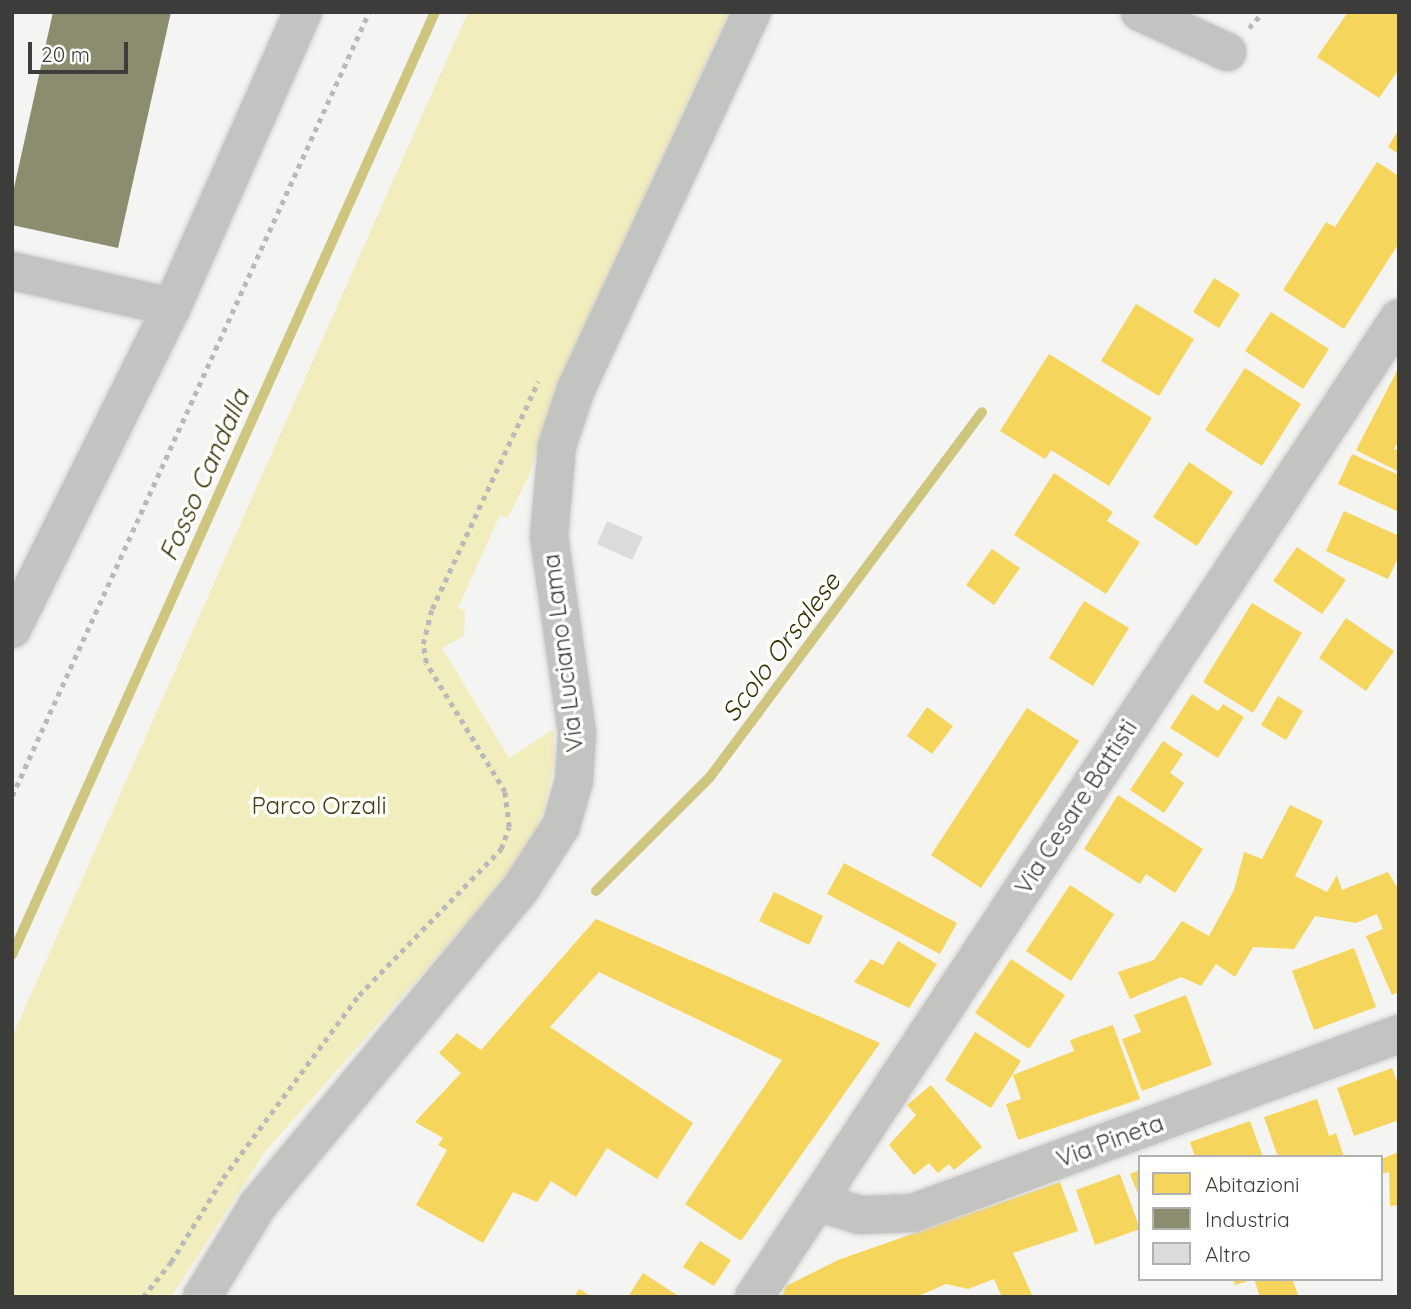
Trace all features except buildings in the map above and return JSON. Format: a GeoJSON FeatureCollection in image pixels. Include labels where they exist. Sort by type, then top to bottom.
{"type":"FeatureCollection","features":[{"type":"Feature","properties":{"kind":"street"},"geometry":{"type":"LineString","coordinates":[[12,629],[173,307],[303,12]]}},
{"type":"Feature","properties":{"kind":"street","name":"Via Luciano Lama"},"geometry":{"type":"LineString","coordinates":[[202,1297],[258,1205],[522,888],[561,826],[574,781],[577,733],[549,537],[557,446],[576,389],[752,12]]}},
{"type":"Feature","properties":{"kind":"street"},"geometry":{"type":"LineString","coordinates":[[1140,12],[1227,52]]}},
{"type":"Feature","properties":{"kind":"street"},"geometry":{"type":"LineString","coordinates":[[12,271],[173,307]]}},
{"type":"Feature","properties":{"kind":"street","name":"Via Cesare Battisti"},"geometry":{"type":"LineString","coordinates":[[754,1297],[1395,331]]}},
{"type":"Feature","properties":{"kind":"street","name":"Via Pineta"},"geometry":{"type":"LineString","coordinates":[[818,1202],[860,1215],[913,1213],[1399,1034]]}},
{"type":"Feature","properties":{"kind":"path"},"geometry":{"type":"LineString","coordinates":[[12,796],[369,12]]}},
{"type":"Feature","properties":{"kind":"path"},"geometry":{"type":"LineString","coordinates":[[143,1297],[359,995],[501,849],[509,827],[505,792],[426,663],[424,629],[543,372]]}},
{"type":"Feature","properties":{"kind":"green space","name":"Parco Orzali"},"geometry":{"type":"Polygon","coordinates":[[[468,12],[729,12],[554,392],[530,473],[508,518],[500,515],[458,608],[465,610],[464,636],[442,648],[509,758],[554,729],[554,763],[544,809],[534,836],[507,877],[265,1152],[171,1297],[12,1297],[12,1037],[468,12]]]}},
{"type":"Feature","properties":{"kind":"waterway","name":"Fosso Candalla"},"geometry":{"type":"LineString","coordinates":[[12,955],[435,12]]}},
{"type":"Feature","properties":{"kind":"waterway","name":"Scolo Orsalese"},"geometry":{"type":"LineString","coordinates":[[596,891],[710,777],[982,412]]}}]}
